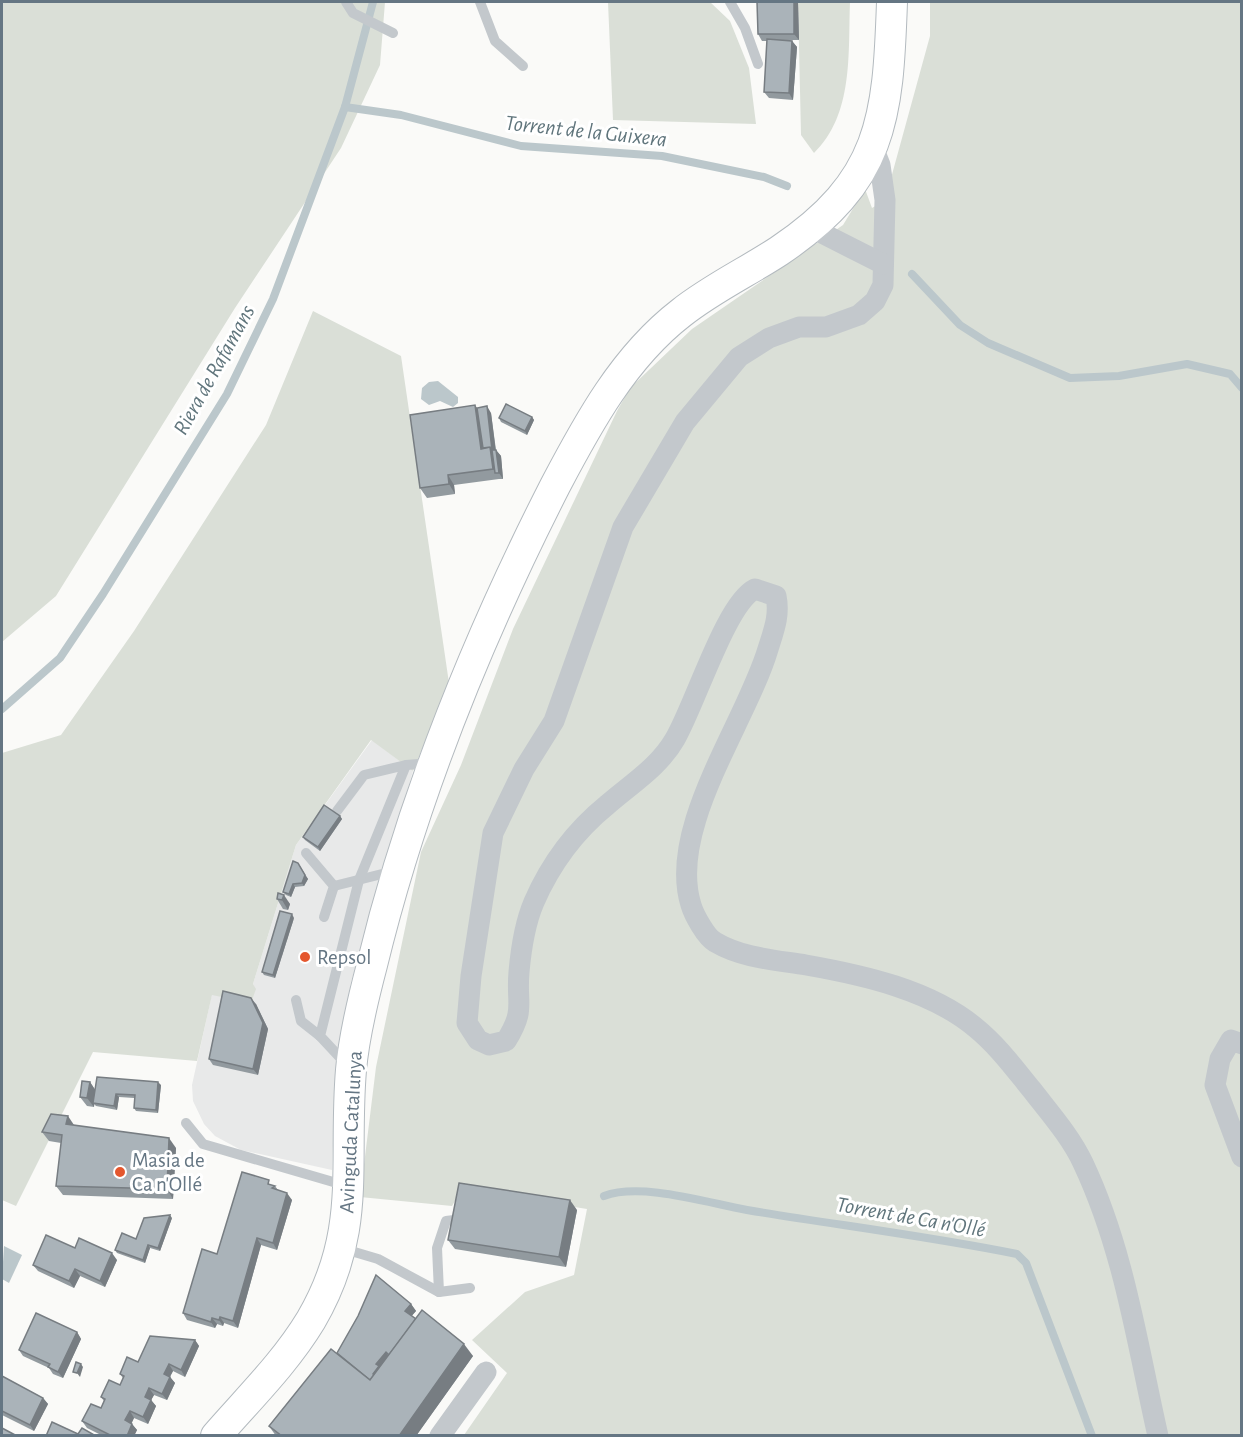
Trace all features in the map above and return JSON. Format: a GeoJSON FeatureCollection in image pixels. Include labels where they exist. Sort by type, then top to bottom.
{"type":"FeatureCollection","features":[{"type":"Feature","properties":{"kind":"main road","name":"Avinguda Catalunya"},"geometry":{"type":"LineString","coordinates":[[216,1436],[293,1347],[313,1317],[340,1248],[348,1217],[350,1187],[351,1068],[372,962],[399,870],[420,764],[461,693],[525,548],[577,446],[620,377],[651,339],[681,312],[812,228],[835,206],[855,181],[873,147],[886,105],[892,2]]}},
{"type":"Feature","properties":{"kind":"street"},"geometry":{"type":"LineString","coordinates":[[873,147],[879,165],[885,200],[883,285],[875,301],[859,315],[826,327],[799,327],[769,338],[739,357],[685,422],[628,518],[554,722],[524,769],[493,833],[466,1023],[478,1040],[489,1046],[506,1041],[520,1010],[518,975],[527,922],[549,872],[568,841],[657,763],[674,741],[689,714],[724,629],[745,594],[755,589],[776,596],[779,611],[762,670],[690,836],[686,879],[691,908],[712,941],[747,955],[880,982],[938,1003],[975,1027],[1000,1050],[1044,1105],[1082,1160],[1119,1261],[1134,1313],[1158,1436]]}},
{"type":"Feature","properties":{"kind":"street"},"geometry":{"type":"LineString","coordinates":[[812,228],[883,264]]}},
{"type":"Feature","properties":{"kind":"street"},"geometry":{"type":"LineString","coordinates":[[1242,1044],[1231,1040],[1220,1059],[1215,1085],[1242,1157]]}},
{"type":"Feature","properties":{"kind":"street"},"geometry":{"type":"LineString","coordinates":[[440,1436],[486,1372]]}},
{"type":"Feature","properties":{"kind":"lane"},"geometry":{"type":"LineString","coordinates":[[346,2],[353,13],[393,33]]}},
{"type":"Feature","properties":{"kind":"lane"},"geometry":{"type":"LineString","coordinates":[[480,2],[495,41],[523,66]]}},
{"type":"Feature","properties":{"kind":"lane"},"geometry":{"type":"LineString","coordinates":[[730,2],[745,28],[758,64]]}},
{"type":"Feature","properties":{"kind":"lane"},"geometry":{"type":"LineString","coordinates":[[337,811],[364,775],[420,764]]}},
{"type":"Feature","properties":{"kind":"lane"},"geometry":{"type":"LineString","coordinates":[[320,1035],[359,880],[420,764]]}},
{"type":"Feature","properties":{"kind":"lane"},"geometry":{"type":"LineString","coordinates":[[306,853],[334,886]]}},
{"type":"Feature","properties":{"kind":"lane"},"geometry":{"type":"LineString","coordinates":[[334,886],[399,870]]}},
{"type":"Feature","properties":{"kind":"lane"},"geometry":{"type":"LineString","coordinates":[[324,917],[334,886]]}},
{"type":"Feature","properties":{"kind":"lane"},"geometry":{"type":"LineString","coordinates":[[296,1000],[301,1021],[320,1035],[351,1068]]}},
{"type":"Feature","properties":{"kind":"lane"},"geometry":{"type":"LineString","coordinates":[[186,1123],[203,1144],[350,1187]]}},
{"type":"Feature","properties":{"kind":"lane"},"geometry":{"type":"LineString","coordinates":[[439,1292],[437,1248],[446,1221],[454,1220]]}},
{"type":"Feature","properties":{"kind":"lane"},"geometry":{"type":"LineString","coordinates":[[340,1248],[378,1259],[439,1292],[470,1288]]}},
{"type":"Feature","properties":{"kind":"shaded area"},"geometry":{"type":"Polygon","coordinates":[[[2,2],[385,2],[380,65],[341,148],[235,308],[56,596],[2,642],[2,2]]]}},
{"type":"Feature","properties":{"kind":"shaded area"},"geometry":{"type":"Polygon","coordinates":[[[608,2],[710,2],[730,21],[749,68],[756,124],[613,120],[608,2]]]}},
{"type":"Feature","properties":{"kind":"shaded area"},"geometry":{"type":"Polygon","coordinates":[[[798,2],[850,2],[848,62],[842,102],[827,137],[814,153],[801,135],[798,2]]]}},
{"type":"Feature","properties":{"kind":"shaded area"},"geometry":{"type":"Polygon","coordinates":[[[930,2],[1241,2],[1241,1435],[464,1435],[507,1373],[472,1340],[525,1292],[574,1275],[587,1209],[462,1189],[452,1206],[360,1197],[376,1067],[421,852],[461,765],[513,629],[630,388],[692,329],[843,225],[865,189],[872,208],[885,200],[930,36],[930,2]]]}},
{"type":"Feature","properties":{"kind":"shaded area"},"geometry":{"type":"Polygon","coordinates":[[[313,311],[401,356],[449,683],[413,771],[371,740],[296,845],[253,984],[256,989],[251,1003],[212,995],[197,1061],[93,1052],[16,1206],[2,1200],[2,753],[61,735],[134,631],[266,425],[313,311]]]}},
{"type":"Feature","properties":{"kind":"shaded area"},"geometry":{"type":"Polygon","coordinates":[[[438,381],[458,397],[458,403],[453,407],[440,401],[429,405],[421,399],[422,388],[429,382],[438,381]]]}},
{"type":"Feature","properties":{"kind":"shaded area"},"geometry":{"type":"Polygon","coordinates":[[[372,740],[413,771],[351,982],[336,1068],[332,1170],[241,1150],[215,1136],[204,1124],[193,1101],[192,1085],[212,994],[255,989],[253,984],[296,845],[372,740]]]}},
{"type":"Feature","properties":{"kind":"shaded area"},"geometry":{"type":"Polygon","coordinates":[[[4,1246],[22,1255],[9,1283],[2,1279],[4,1246]]]}},
{"type":"Feature","properties":{"kind":"building"},"geometry":{"type":"Polygon","coordinates":[[[757,2],[794,2],[794,34],[758,34],[757,2]]]}},
{"type":"Feature","properties":{"kind":"building"},"geometry":{"type":"Polygon","coordinates":[[[767,39],[792,41],[789,93],[764,92],[767,39]]]}},
{"type":"Feature","properties":{"kind":"building"},"geometry":{"type":"Polygon","coordinates":[[[506,404],[532,417],[525,431],[499,418],[506,404]]]}},
{"type":"Feature","properties":{"kind":"building"},"geometry":{"type":"Polygon","coordinates":[[[475,405],[481,449],[490,447],[493,469],[448,475],[449,484],[420,488],[410,415],[475,405]]]}},
{"type":"Feature","properties":{"kind":"building"},"geometry":{"type":"Polygon","coordinates":[[[487,406],[492,450],[490,447],[483,448],[477,408],[487,406]]]}},
{"type":"Feature","properties":{"kind":"building"},"geometry":{"type":"Polygon","coordinates":[[[492,450],[496,450],[499,473],[495,473],[492,450]]]}},
{"type":"Feature","properties":{"kind":"building"},"geometry":{"type":"Polygon","coordinates":[[[324,805],[340,816],[318,847],[303,837],[324,805]]]}},
{"type":"Feature","properties":{"kind":"building"},"geometry":{"type":"Polygon","coordinates":[[[293,861],[298,863],[305,875],[302,883],[293,884],[289,894],[283,892],[293,861]]]}},
{"type":"Feature","properties":{"kind":"building"},"geometry":{"type":"Polygon","coordinates":[[[278,893],[284,895],[282,900],[277,899],[278,893]]]}},
{"type":"Feature","properties":{"kind":"building"},"geometry":{"type":"Polygon","coordinates":[[[280,911],[292,914],[273,975],[262,972],[280,911]]]}},
{"type":"Feature","properties":{"kind":"building"},"geometry":{"type":"Polygon","coordinates":[[[223,991],[251,998],[263,1023],[253,1069],[209,1059],[223,991]]]}},
{"type":"Feature","properties":{"kind":"building"},"geometry":{"type":"Polygon","coordinates":[[[97,1077],[158,1082],[156,1110],[134,1108],[135,1095],[116,1094],[114,1106],[93,1103],[97,1077]]]}},
{"type":"Feature","properties":{"kind":"building"},"geometry":{"type":"Polygon","coordinates":[[[82,1081],[90,1082],[87,1098],[80,1097],[82,1081]]]}},
{"type":"Feature","properties":{"kind":"building","name":"Masia de Ca n'Ollé"},"geometry":{"type":"Polygon","coordinates":[[[51,1114],[68,1116],[66,1124],[169,1138],[167,1189],[56,1186],[62,1135],[42,1132],[51,1114]]]}},
{"type":"Feature","properties":{"kind":"building"},"geometry":{"type":"Polygon","coordinates":[[[242,1172],[269,1180],[268,1184],[275,1186],[272,1188],[287,1193],[273,1243],[257,1238],[233,1321],[220,1317],[219,1320],[212,1318],[211,1322],[183,1313],[202,1249],[217,1254],[242,1172]]]}},
{"type":"Feature","properties":{"kind":"building"},"geometry":{"type":"Polygon","coordinates":[[[459,1183],[570,1200],[559,1257],[448,1240],[459,1183]]]}},
{"type":"Feature","properties":{"kind":"building"},"geometry":{"type":"Polygon","coordinates":[[[170,1215],[158,1248],[148,1245],[143,1260],[115,1250],[122,1233],[136,1239],[144,1218],[170,1215]]]}},
{"type":"Feature","properties":{"kind":"building"},"geometry":{"type":"Polygon","coordinates":[[[46,1235],[75,1248],[79,1238],[112,1253],[100,1281],[75,1269],[69,1281],[33,1265],[46,1235]]]}},
{"type":"Feature","properties":{"kind":"building"},"geometry":{"type":"Polygon","coordinates":[[[376,1275],[411,1304],[405,1311],[416,1319],[389,1355],[386,1352],[376,1364],[379,1366],[370,1380],[337,1353],[358,1316],[376,1275]]]}},
{"type":"Feature","properties":{"kind":"building"},"geometry":{"type":"Polygon","coordinates":[[[422,1310],[464,1344],[399,1436],[282,1436],[269,1426],[331,1349],[370,1380],[422,1310]]]}},
{"type":"Feature","properties":{"kind":"building"},"geometry":{"type":"Polygon","coordinates":[[[36,1313],[77,1332],[58,1372],[48,1367],[50,1364],[19,1350],[36,1313]]]}},
{"type":"Feature","properties":{"kind":"building"},"geometry":{"type":"Polygon","coordinates":[[[150,1336],[195,1340],[181,1370],[169,1364],[164,1374],[170,1377],[162,1394],[149,1388],[145,1397],[151,1400],[143,1417],[130,1411],[125,1420],[132,1424],[127,1436],[112,1436],[82,1421],[91,1404],[101,1408],[105,1399],[101,1397],[109,1380],[120,1385],[124,1376],[120,1374],[127,1357],[138,1362],[150,1336]]]}},
{"type":"Feature","properties":{"kind":"building"},"geometry":{"type":"Polygon","coordinates":[[[76,1362],[81,1364],[77,1373],[73,1372],[76,1362]]]}},
{"type":"Feature","properties":{"kind":"building"},"geometry":{"type":"Polygon","coordinates":[[[2,1376],[43,1398],[30,1425],[2,1411],[2,1376]]]}},
{"type":"Feature","properties":{"kind":"building"},"geometry":{"type":"Polygon","coordinates":[[[52,1422],[78,1434],[82,1428],[96,1436],[46,1436],[52,1422]]]}},
{"type":"Feature","properties":{"kind":"building"},"geometry":{"type":"Polygon","coordinates":[[[2,1428],[17,1436],[2,1436],[2,1428]]]}},
{"type":"Feature","properties":{"kind":"waterway","name":"Riera de Rafamans"},"geometry":{"type":"LineString","coordinates":[[2,709],[60,658],[103,594],[227,394],[273,299],[345,107],[373,2]]}},
{"type":"Feature","properties":{"kind":"waterway","name":"Torrent de la Guixera"},"geometry":{"type":"LineString","coordinates":[[345,107],[401,115],[521,146],[662,156],[764,177],[787,186]]}},
{"type":"Feature","properties":{"kind":"waterway","name":"Torrent de la Guixera"},"geometry":{"type":"LineString","coordinates":[[912,274],[960,325],[988,343],[1070,378],[1119,376],[1187,364],[1230,374],[1242,388]]}},
{"type":"Feature","properties":{"kind":"waterway","name":"Torrent de Ca n'Ollé"},"geometry":{"type":"LineString","coordinates":[[604,1196],[619,1192],[655,1192],[747,1210],[1017,1254],[1026,1263],[1092,1436]]}},
{"type":"Feature","properties":{"kind":"place","name":"Repsol"},"geometry":{"type":"Point","coordinates":[305,957]}},
{"type":"Feature","properties":{"kind":"place","name":"Masia de Ca n'Ollé"},"geometry":{"type":"Point","coordinates":[120,1172]}}]}
